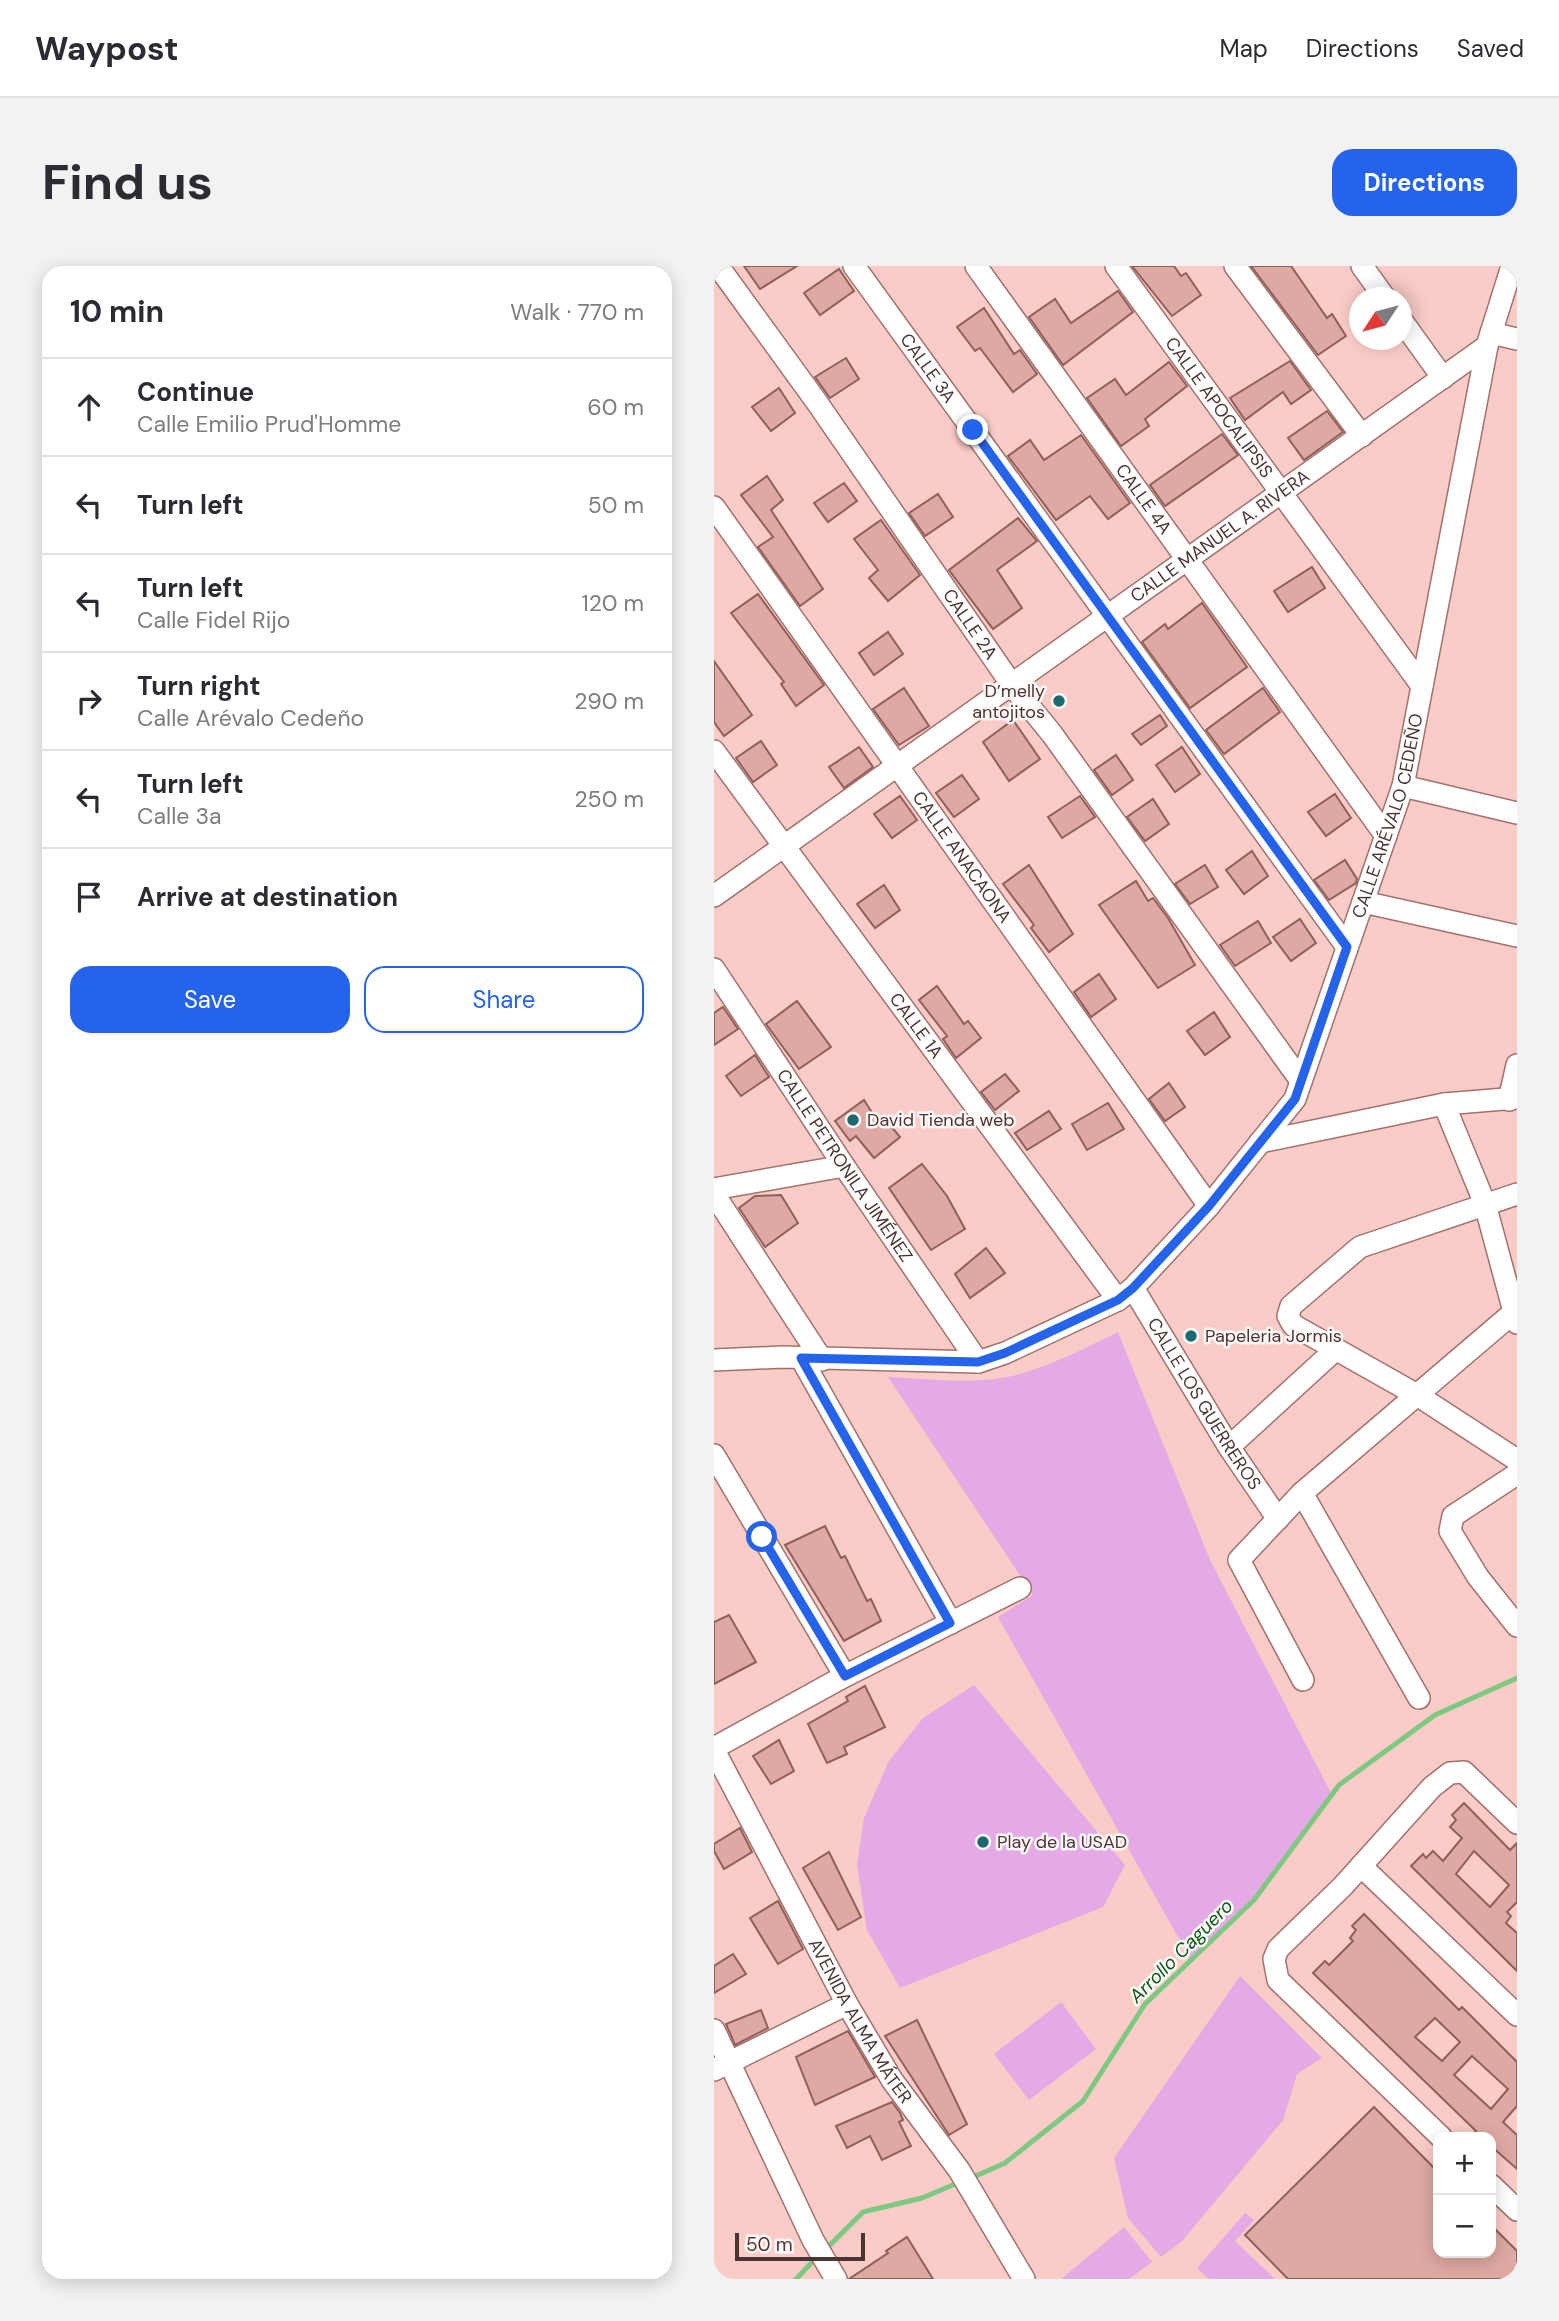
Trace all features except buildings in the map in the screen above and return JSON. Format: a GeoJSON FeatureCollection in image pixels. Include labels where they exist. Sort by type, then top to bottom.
{"type":"FeatureCollection","features":[{"type":"Feature","properties":{"kind":"street","name":"CALLE 2A"},"geometry":{"type":"LineString","coordinates":[[718,266],[816,401],[1012,685],[1052,734],[1301,1081]]}},
{"type":"Feature","properties":{"kind":"street","name":"CALLE 3A"},"geometry":{"type":"LineString","coordinates":[[854,266],[1347,947]]}},
{"type":"Feature","properties":{"kind":"street","name":"CALLE 4A"},"geometry":{"type":"LineString","coordinates":[[976,266],[1386,836]]}},
{"type":"Feature","properties":{"kind":"street","name":"CALLE APOCALIPSIS"},"geometry":{"type":"LineString","coordinates":[[1116,266],[1422,686]]}},
{"type":"Feature","properties":{"kind":"street"},"geometry":{"type":"LineString","coordinates":[[1235,266],[1362,436]]}},
{"type":"Feature","properties":{"kind":"street"},"geometry":{"type":"LineString","coordinates":[[1362,266],[1377,287]]}},
{"type":"Feature","properties":{"kind":"street","name":"CALLE ARÉVALO CEDEÑO"},"geometry":{"type":"LineString","coordinates":[[714,1360],[978,1362],[1005,1353],[1126,1294],[1209,1206],[1295,1099],[1403,786],[1489,340],[1509,268]]}},
{"type":"Feature","properties":{"kind":"street"},"geometry":{"type":"LineString","coordinates":[[1412,335],[1443,378]]}},
{"type":"Feature","properties":{"kind":"street","name":"CALLE MANUEL A. RIVERA"},"geometry":{"type":"LineString","coordinates":[[714,896],[1443,378],[1489,340]]}},
{"type":"Feature","properties":{"kind":"street"},"geometry":{"type":"LineString","coordinates":[[1489,340],[1517,340]]}},
{"type":"Feature","properties":{"kind":"street","name":"CALLE ANACAONA"},"geometry":{"type":"LineString","coordinates":[[714,507],[1209,1206]]}},
{"type":"Feature","properties":{"kind":"street","name":"CALLE 1A"},"geometry":{"type":"LineString","coordinates":[[714,751],[1126,1294]]}},
{"type":"Feature","properties":{"kind":"street"},"geometry":{"type":"LineString","coordinates":[[1403,786],[1517,813]]}},
{"type":"Feature","properties":{"kind":"street"},"geometry":{"type":"LineString","coordinates":[[1363,902],[1517,936]]}},
{"type":"Feature","properties":{"kind":"street","name":"CALLE PETRONILA JIMÉNEZ"},"geometry":{"type":"LineString","coordinates":[[714,969],[978,1362]]}},
{"type":"Feature","properties":{"kind":"street"},"geometry":{"type":"LineString","coordinates":[[1260,1142],[1444,1104],[1513,1099],[1517,1065]]}},
{"type":"Feature","properties":{"kind":"street"},"geometry":{"type":"LineString","coordinates":[[1303,1680],[1239,1560],[1302,1493],[1417,1395],[1515,1318],[1485,1204],[1444,1104]]}},
{"type":"Feature","properties":{"kind":"street"},"geometry":{"type":"LineString","coordinates":[[844,1166],[714,1192],[811,1359],[950,1623]]}},
{"type":"Feature","properties":{"kind":"street"},"geometry":{"type":"LineString","coordinates":[[1517,1194],[1360,1247],[1291,1306],[1288,1316],[1293,1325],[1334,1351],[1417,1395],[1517,1460]]}},
{"type":"Feature","properties":{"kind":"street","name":"CALLE LOS GUERREROS"},"geometry":{"type":"LineString","coordinates":[[1126,1294],[1278,1519]]}},
{"type":"Feature","properties":{"kind":"street"},"geometry":{"type":"LineString","coordinates":[[1229,1447],[1334,1351]]}},
{"type":"Feature","properties":{"kind":"street"},"geometry":{"type":"LineString","coordinates":[[714,1455],[845,1676]]}},
{"type":"Feature","properties":{"kind":"street"},"geometry":{"type":"LineString","coordinates":[[1517,1474],[1453,1516],[1450,1531],[1478,1577],[1517,1626]]}},
{"type":"Feature","properties":{"kind":"street"},"geometry":{"type":"LineString","coordinates":[[1302,1493],[1419,1698]]}},
{"type":"Feature","properties":{"kind":"street"},"geometry":{"type":"LineString","coordinates":[[714,1749],[845,1676],[1020,1588]]}},
{"type":"Feature","properties":{"kind":"street","name":"AVENIDA ALMA MÁTER"},"geometry":{"type":"LineString","coordinates":[[714,1749],[847,2004],[892,2080],[959,2171],[1024,2279]]}},
{"type":"Feature","properties":{"kind":"street"},"geometry":{"type":"LineString","coordinates":[[1436,2132],[1278,1980],[1274,1968],[1278,1949],[1361,1866],[1433,1787],[1450,1773],[1464,1772],[1513,1812]]}},
{"type":"Feature","properties":{"kind":"street"},"geometry":{"type":"LineString","coordinates":[[1361,1866],[1517,2015]]}},
{"type":"Feature","properties":{"kind":"street"},"geometry":{"type":"LineString","coordinates":[[722,2066],[847,2004]]}},
{"type":"Feature","properties":{"kind":"street"},"geometry":{"type":"LineString","coordinates":[[714,2031],[722,2066],[783,2176],[828,2266]]}},
{"type":"Feature","properties":{"kind":"street"},"geometry":{"type":"LineString","coordinates":[[1496,2190],[1517,2210]]}},
{"type":"Feature","properties":{"kind":"shaded area"},"geometry":{"type":"Polygon","coordinates":[[[1118,1332],[1210,1560],[1332,1795],[1254,1900],[1191,1960],[998,1617],[1033,1595],[888,1377],[956,1381],[1007,1377],[1048,1364],[1118,1332]]]}},
{"type":"Feature","properties":{"kind":"shaded area","name":"Play de la USAD"},"geometry":{"type":"Polygon","coordinates":[[[974,1685],[1125,1865],[1103,1907],[900,1988],[867,1930],[857,1865],[864,1818],[889,1761],[923,1718],[974,1685]]]}},
{"type":"Feature","properties":{"kind":"shaded area"},"geometry":{"type":"Polygon","coordinates":[[[1240,1976],[1322,2058],[1297,2074],[1283,2120],[1182,2241],[1161,2257],[1128,2218],[1114,2158],[1240,1976]]]}},
{"type":"Feature","properties":{"kind":"shaded area"},"geometry":{"type":"Polygon","coordinates":[[[1061,2002],[1096,2049],[1029,2100],[994,2054],[1061,2002]]]}},
{"type":"Feature","properties":{"kind":"shaded area"},"geometry":{"type":"Polygon","coordinates":[[[1245,2213],[1254,2220],[1235,2241],[1275,2279],[1209,2279],[1197,2268],[1245,2213]]]}},
{"type":"Feature","properties":{"kind":"shaded area"},"geometry":{"type":"Polygon","coordinates":[[[1124,2227],[1152,2262],[1129,2279],[1061,2279],[1124,2227]]]}},
{"type":"Feature","properties":{"kind":"waterway","name":"Arrollo Caguero"},"geometry":{"type":"LineString","coordinates":[[969,2179],[1005,2163],[1083,2101],[1145,2004],[1254,1900],[1339,1785],[1435,1715],[1517,1678]]}},
{"type":"Feature","properties":{"kind":"waterway","name":"Arrollo Caguero"},"geometry":{"type":"LineString","coordinates":[[825,2250],[863,2212],[922,2198],[960,2182]]}},
{"type":"Feature","properties":{"kind":"waterway","name":"Arrollo Caguero"},"geometry":{"type":"LineString","coordinates":[[796,2279],[818,2256]]}},
{"type":"Feature","properties":{"kind":"place","name":"D’melly antojitos"},"geometry":{"type":"Point","coordinates":[1059,701]}},
{"type":"Feature","properties":{"kind":"place","name":"David Tienda web"},"geometry":{"type":"Point","coordinates":[853,1120]}},
{"type":"Feature","properties":{"kind":"place","name":"Papeleria Jormis"},"geometry":{"type":"Point","coordinates":[1191,1336]}},
{"type":"Feature","properties":{"kind":"place","name":"Play de la USAD"},"geometry":{"type":"Point","coordinates":[983,1842]}},
{"type":"Feature","properties":{"kind":"route"},"geometry":{"type":"LineString","coordinates":[[762,1537],[845,1676],[950,1623],[801,1358],[929,1363],[978,1362],[1005,1353],[1118,1300],[1133,1288],[1209,1206],[1295,1099],[1347,947],[973,430]]}}]}
